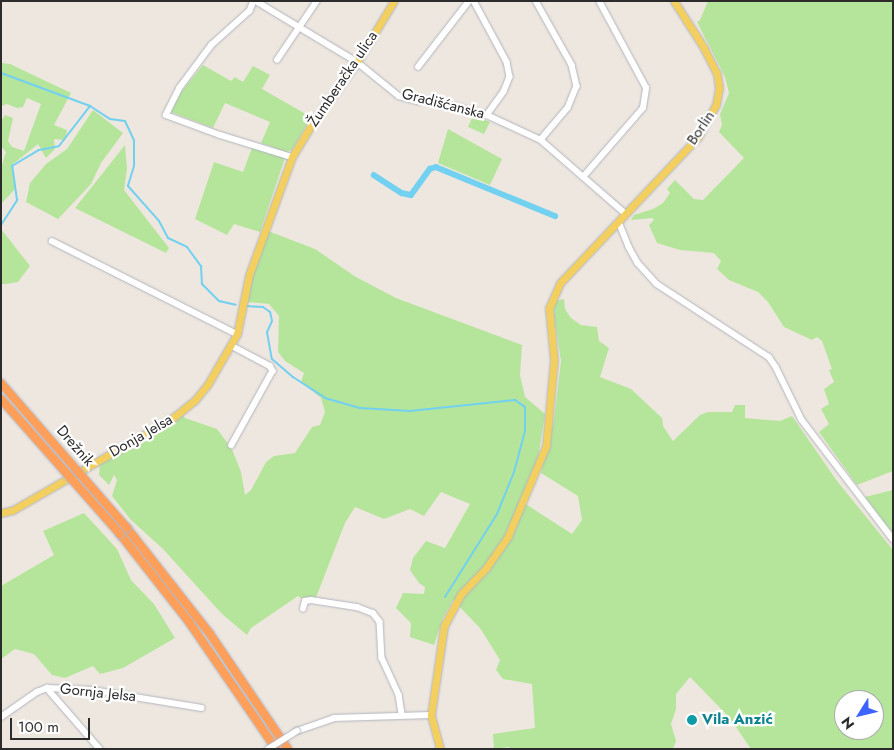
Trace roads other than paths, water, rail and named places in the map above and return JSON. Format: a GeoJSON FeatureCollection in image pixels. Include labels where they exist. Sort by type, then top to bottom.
{"type":"FeatureCollection","features":[{"type":"Feature","properties":{"kind":"highway","name":"Drežnik"},"geometry":{"type":"LineString","coordinates":[[1,384],[128,528],[210,634],[288,749]]}},
{"type":"Feature","properties":{"kind":"highway","name":"Drežnik"},"geometry":{"type":"LineString","coordinates":[[1,399],[120,534],[189,622],[276,749]]}},
{"type":"Feature","properties":{"kind":"main road","name":"Žumberačka ulica"},"geometry":{"type":"LineString","coordinates":[[237,334],[248,275],[292,157],[313,122],[357,62],[394,1]]}},
{"type":"Feature","properties":{"kind":"main road","name":"Borlin"},"geometry":{"type":"LineString","coordinates":[[431,715],[444,626],[461,594],[486,568],[508,536],[546,446],[554,360],[549,308],[560,283],[698,137],[713,114],[719,95],[719,82],[712,61],[674,1]]}},
{"type":"Feature","properties":{"kind":"main road","name":"Donja Jelsa"},"geometry":{"type":"LineString","coordinates":[[1,513],[13,510],[174,417],[195,400],[208,384],[232,346],[237,334]]}},
{"type":"Feature","properties":{"kind":"main road"},"geometry":{"type":"LineString","coordinates":[[431,715],[440,749]]}},
{"type":"Feature","properties":{"kind":"street","name":"Gradišćanska"},"geometry":{"type":"LineString","coordinates":[[255,1],[357,62],[400,96],[418,101],[435,101],[488,115],[541,140],[626,214]]}},
{"type":"Feature","properties":{"kind":"street"},"geometry":{"type":"LineString","coordinates":[[255,1],[250,11],[212,45],[180,88],[166,115],[292,157]]}},
{"type":"Feature","properties":{"kind":"street"},"geometry":{"type":"LineString","coordinates":[[278,60],[317,1]]}},
{"type":"Feature","properties":{"kind":"street"},"geometry":{"type":"LineString","coordinates":[[418,67],[469,1]]}},
{"type":"Feature","properties":{"kind":"street"},"geometry":{"type":"LineString","coordinates":[[474,1],[507,62],[510,77],[504,92],[488,115]]}},
{"type":"Feature","properties":{"kind":"street"},"geometry":{"type":"LineString","coordinates":[[536,1],[572,65],[577,86],[568,108],[541,140]]}},
{"type":"Feature","properties":{"kind":"street"},"geometry":{"type":"LineString","coordinates":[[583,177],[644,108],[646,88],[599,1]]}},
{"type":"Feature","properties":{"kind":"street"},"geometry":{"type":"LineString","coordinates":[[619,222],[628,247],[638,263],[657,284],[769,357],[776,366],[802,420],[893,540]]}},
{"type":"Feature","properties":{"kind":"street"},"geometry":{"type":"LineString","coordinates":[[52,242],[237,334]]}},
{"type":"Feature","properties":{"kind":"street"},"geometry":{"type":"LineString","coordinates":[[232,346],[270,366],[273,371],[232,445]]}},
{"type":"Feature","properties":{"kind":"street"},"geometry":{"type":"LineString","coordinates":[[303,609],[305,601],[310,600],[357,607],[373,613],[380,622],[382,658],[399,695],[402,715]]}},
{"type":"Feature","properties":{"kind":"street"},"geometry":{"type":"LineString","coordinates":[[47,688],[100,749]]}},
{"type":"Feature","properties":{"kind":"street","name":"Gornja Jelsa"},"geometry":{"type":"LineString","coordinates":[[1,717],[37,692],[47,688],[92,690],[202,708]]}},
{"type":"Feature","properties":{"kind":"street"},"geometry":{"type":"LineString","coordinates":[[268,749],[297,731],[334,718],[431,715]]}},
{"type":"Feature","properties":{"kind":"waterway"},"geometry":{"type":"LineString","coordinates":[[1,73],[90,106]]}},
{"type":"Feature","properties":{"kind":"waterway"},"geometry":{"type":"LineString","coordinates":[[1,225],[17,200],[12,166],[39,150],[59,146],[90,106],[110,119],[125,121],[134,140],[134,166],[128,186],[159,221],[168,238],[187,247],[201,266],[202,284],[219,301],[236,305]]}},
{"type":"Feature","properties":{"kind":"waterway"},"geometry":{"type":"LineString","coordinates":[[374,175],[402,193],[411,195],[430,169],[436,167],[555,216]]}},
{"type":"Feature","properties":{"kind":"waterway"},"geometry":{"type":"LineString","coordinates":[[247,306],[263,307],[270,312],[272,321],[267,332],[272,359],[293,377],[325,398],[360,408],[410,411],[515,400],[525,407],[525,431],[514,472],[497,514],[445,597]]}},
{"type":"Feature","properties":{"kind":"place","name":"Vila Anzić"},"geometry":{"type":"Point","coordinates":[692,720]}}]}
